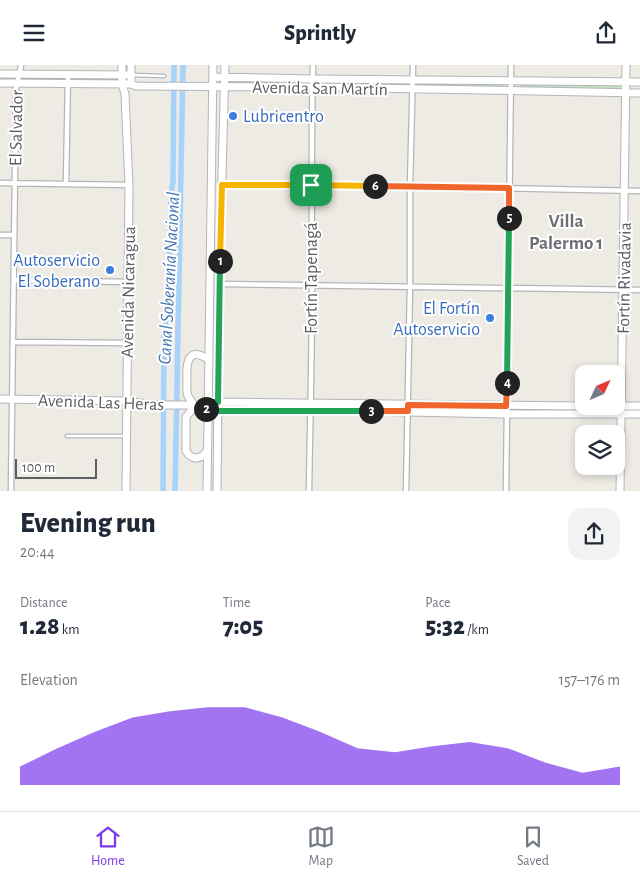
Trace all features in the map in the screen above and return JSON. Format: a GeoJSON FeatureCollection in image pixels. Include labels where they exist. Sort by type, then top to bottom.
{"type":"FeatureCollection","features":[{"type":"Feature","properties":{"kind":"main road","name":"Avenida Nicaragua"},"geometry":{"type":"LineString","coordinates":[[122,65],[129,185],[126,491]]}},
{"type":"Feature","properties":{"kind":"main road"},"geometry":{"type":"LineString","coordinates":[[125,94],[131,84],[131,65]]}},
{"type":"Feature","properties":{"kind":"main road"},"geometry":{"type":"LineString","coordinates":[[208,402],[213,65]]}},
{"type":"Feature","properties":{"kind":"main road"},"geometry":{"type":"LineString","coordinates":[[217,491],[219,284],[225,65]]}},
{"type":"Feature","properties":{"kind":"main road","name":"Fortín Rivadavia"},"geometry":{"type":"LineString","coordinates":[[621,365],[624,289],[626,65]]}},
{"type":"Feature","properties":{"kind":"main road"},"geometry":{"type":"LineString","coordinates":[[0,74],[131,75]]}},
{"type":"Feature","properties":{"kind":"main road","name":"Avenida San Martín"},"geometry":{"type":"LineString","coordinates":[[213,77],[412,90],[640,93]]}},
{"type":"Feature","properties":{"kind":"main road","name":"Avenida San Martín"},"geometry":{"type":"LineString","coordinates":[[0,83],[224,87],[412,80],[640,82]]}},
{"type":"Feature","properties":{"kind":"main road"},"geometry":{"type":"LineString","coordinates":[[211,217],[220,273]]}},
{"type":"Feature","properties":{"kind":"main road"},"geometry":{"type":"LineString","coordinates":[[207,491],[208,449],[202,407],[189,398],[187,393],[186,367],[191,356],[196,354],[209,359]]}},
{"type":"Feature","properties":{"kind":"main road","name":"Avenida Las Heras"},"geometry":{"type":"LineString","coordinates":[[0,399],[127,401],[152,405],[184,405],[218,411],[311,407]]}},
{"type":"Feature","properties":{"kind":"main road","name":"Avenida Las Heras"},"geometry":{"type":"LineString","coordinates":[[202,407],[208,402],[218,402],[311,407],[575,412]]}},
{"type":"Feature","properties":{"kind":"main road","name":"Avenida Las Heras"},"geometry":{"type":"LineString","coordinates":[[506,410],[575,406]]}},
{"type":"Feature","properties":{"kind":"main road"},"geometry":{"type":"LineString","coordinates":[[625,406],[640,406]]}},
{"type":"Feature","properties":{"kind":"main road"},"geometry":{"type":"LineString","coordinates":[[202,407],[186,417],[186,451],[189,456],[197,459],[205,455],[208,449]]}},
{"type":"Feature","properties":{"kind":"main road","name":"Avenida Las Heras"},"geometry":{"type":"LineString","coordinates":[[625,414],[640,414]]}},
{"type":"Feature","properties":{"kind":"main road","name":"Fortín Rivadavia"},"geometry":{"type":"LineString","coordinates":[[620,491],[622,415]]}},
{"type":"Feature","properties":{"kind":"street","name":"El Salvador"},"geometry":{"type":"LineString","coordinates":[[11,491],[17,83],[20,75],[20,65]]}},
{"type":"Feature","properties":{"kind":"street","name":"Fortín Tapenagá"},"geometry":{"type":"LineString","coordinates":[[309,491],[313,65]]}},
{"type":"Feature","properties":{"kind":"street"},"geometry":{"type":"LineString","coordinates":[[406,491],[413,65]]}},
{"type":"Feature","properties":{"kind":"street"},"geometry":{"type":"LineString","coordinates":[[506,491],[511,65]]}},
{"type":"Feature","properties":{"kind":"street"},"geometry":{"type":"LineString","coordinates":[[66,184],[68,74]]}},
{"type":"Feature","properties":{"kind":"street"},"geometry":{"type":"LineString","coordinates":[[0,183],[129,185]]}},
{"type":"Feature","properties":{"kind":"street"},"geometry":{"type":"LineString","coordinates":[[222,185],[410,186],[640,191]]}},
{"type":"Feature","properties":{"kind":"street"},"geometry":{"type":"LineString","coordinates":[[0,235],[14,235]]}},
{"type":"Feature","properties":{"kind":"street"},"geometry":{"type":"LineString","coordinates":[[14,280],[128,282]]}},
{"type":"Feature","properties":{"kind":"street"},"geometry":{"type":"LineString","coordinates":[[219,284],[640,290]]}},
{"type":"Feature","properties":{"kind":"street"},"geometry":{"type":"LineString","coordinates":[[14,342],[128,343]]}},
{"type":"Feature","properties":{"kind":"lane"},"geometry":{"type":"LineString","coordinates":[[131,75],[164,77]]}},
{"type":"Feature","properties":{"kind":"lane"},"geometry":{"type":"LineString","coordinates":[[67,436],[127,436]]}},
{"type":"Feature","properties":{"kind":"green space"},"geometry":{"type":"Polygon","coordinates":[[[520,83],[620,85],[620,89],[520,87],[520,83]]]}},
{"type":"Feature","properties":{"kind":"green space"},"geometry":{"type":"Polygon","coordinates":[[[420,84],[503,84],[503,88],[420,87],[420,84]]]}},
{"type":"Feature","properties":{"kind":"waterway","name":"Canal Soberanía Nacional"},"geometry":{"type":"LineString","coordinates":[[163,491],[164,335],[168,307],[171,193],[173,182],[174,65]]}},
{"type":"Feature","properties":{"kind":"waterway"},"geometry":{"type":"LineString","coordinates":[[175,491],[183,65]]}},
{"type":"Feature","properties":{"kind":"place","name":"Lubricentro"},"geometry":{"type":"Point","coordinates":[233,116]}},
{"type":"Feature","properties":{"kind":"place","name":"Autoservicio El Soberano"},"geometry":{"type":"Point","coordinates":[110,270]}},
{"type":"Feature","properties":{"kind":"place","name":"El Fortín Autoservicio"},"geometry":{"type":"Point","coordinates":[490,318]}},
{"type":"Feature","properties":{"kind":"district","name":"Villa Palermo 1"},"geometry":{"type":"Point","coordinates":[566,231]}},
{"type":"Feature","properties":{"kind":"route"},"geometry":{"type":"LineString","coordinates":[[222,185],[311,185],[509,188],[506,406],[408,405],[408,411],[218,411],[208,410],[201,406],[208,402],[218,402],[222,185]]}}]}
